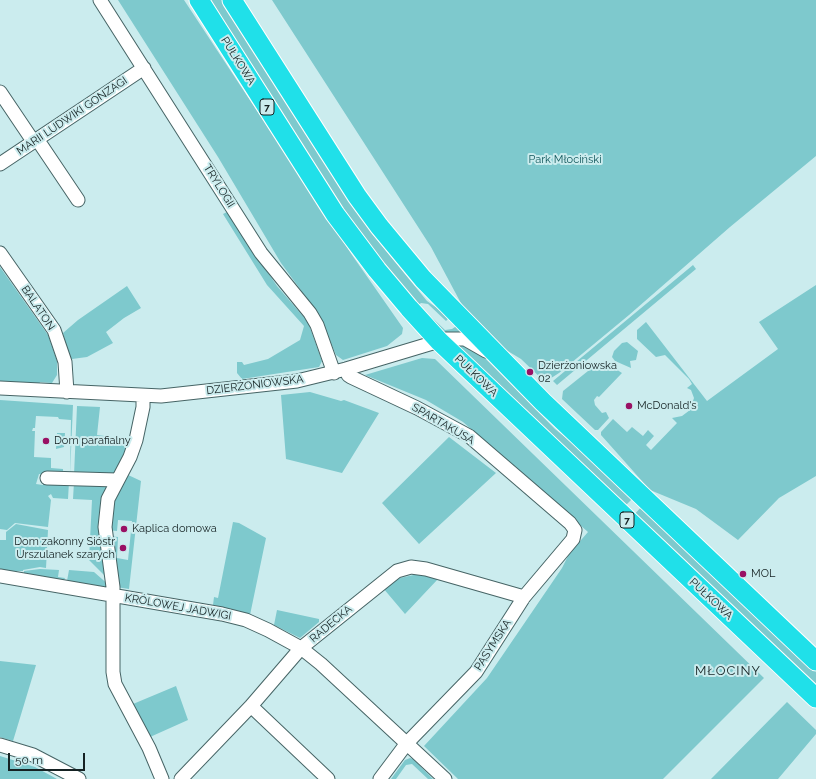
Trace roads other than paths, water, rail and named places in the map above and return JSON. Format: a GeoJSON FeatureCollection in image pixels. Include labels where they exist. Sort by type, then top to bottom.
{"type":"FeatureCollection","features":[{"type":"Feature","properties":{"kind":"highway","name":"PUŁKOWA"},"geometry":{"type":"LineString","coordinates":[[199,0],[350,234],[388,284],[439,340],[816,698]]}},
{"type":"Feature","properties":{"kind":"highway"},"geometry":{"type":"LineString","coordinates":[[232,0],[346,180],[378,226],[423,279],[564,422],[816,660]]}},
{"type":"Feature","properties":{"kind":"street","name":"TRYLOGII"},"geometry":{"type":"LineString","coordinates":[[100,0],[261,253],[310,313],[340,371]]}},
{"type":"Feature","properties":{"kind":"street","name":"MARII LUDWIKI GONZAGI"},"geometry":{"type":"LineString","coordinates":[[0,164],[144,68]]}},
{"type":"Feature","properties":{"kind":"street"},"geometry":{"type":"LineString","coordinates":[[0,92],[78,200]]}},
{"type":"Feature","properties":{"kind":"street","name":"BALATON"},"geometry":{"type":"LineString","coordinates":[[0,253],[54,330],[65,362],[67,392]]}},
{"type":"Feature","properties":{"kind":"street","name":"DZIERŻONIOWSKA"},"geometry":{"type":"LineString","coordinates":[[0,388],[143,396],[261,386],[297,381],[340,371],[439,340],[452,338],[465,339],[500,358]]}},
{"type":"Feature","properties":{"kind":"street","name":"SPARTAKUSA"},"geometry":{"type":"LineString","coordinates":[[340,371],[417,408],[469,436],[570,523]]}},
{"type":"Feature","properties":{"kind":"street"},"geometry":{"type":"LineString","coordinates":[[143,396],[143,407],[136,440],[130,458],[108,499],[105,514],[106,544],[113,596],[112,672],[114,684],[150,748],[162,779]]}},
{"type":"Feature","properties":{"kind":"street"},"geometry":{"type":"LineString","coordinates":[[47,478],[117,480]]}},
{"type":"Feature","properties":{"kind":"street","name":"PASYMSKA"},"geometry":{"type":"LineString","coordinates":[[380,779],[407,743],[476,672],[524,597],[573,539],[575,530],[570,523]]}},
{"type":"Feature","properties":{"kind":"street","name":"RADECKA"},"geometry":{"type":"LineString","coordinates":[[181,779],[251,706],[301,648],[397,571],[412,568],[426,569],[524,597]]}},
{"type":"Feature","properties":{"kind":"street","name":"KRÓLOWEJ JADWIGI"},"geometry":{"type":"LineString","coordinates":[[0,576],[222,614],[246,620],[268,630],[301,648],[321,664],[445,779]]}},
{"type":"Feature","properties":{"kind":"street"},"geometry":{"type":"LineString","coordinates":[[251,706],[328,779]]}},
{"type":"Feature","properties":{"kind":"street"},"geometry":{"type":"LineString","coordinates":[[0,745],[33,755],[79,779]]}},
{"type":"Feature","properties":{"kind":"place","name":"Dzierżoniowska 02"},"geometry":{"type":"Point","coordinates":[530,372]}},
{"type":"Feature","properties":{"kind":"place","name":"McDonald's"},"geometry":{"type":"Point","coordinates":[629,406]}},
{"type":"Feature","properties":{"kind":"place","name":"Dom parafialny"},"geometry":{"type":"Point","coordinates":[46,441]}},
{"type":"Feature","properties":{"kind":"place","name":"Kaplica domowa"},"geometry":{"type":"Point","coordinates":[124,529]}},
{"type":"Feature","properties":{"kind":"place","name":"Dom zakonny Sióstr Urszulanek szarych"},"geometry":{"type":"Point","coordinates":[123,548]}},
{"type":"Feature","properties":{"kind":"place","name":"MOL"},"geometry":{"type":"Point","coordinates":[743,574]}},
{"type":"Feature","properties":{"kind":"district","name":"MŁOCINY"},"geometry":{"type":"Point","coordinates":[728,671]}},
{"type":"Feature","properties":{"kind":"park label","name":"Park Młociński"},"geometry":{"type":"Point","coordinates":[565,160]}}]}
